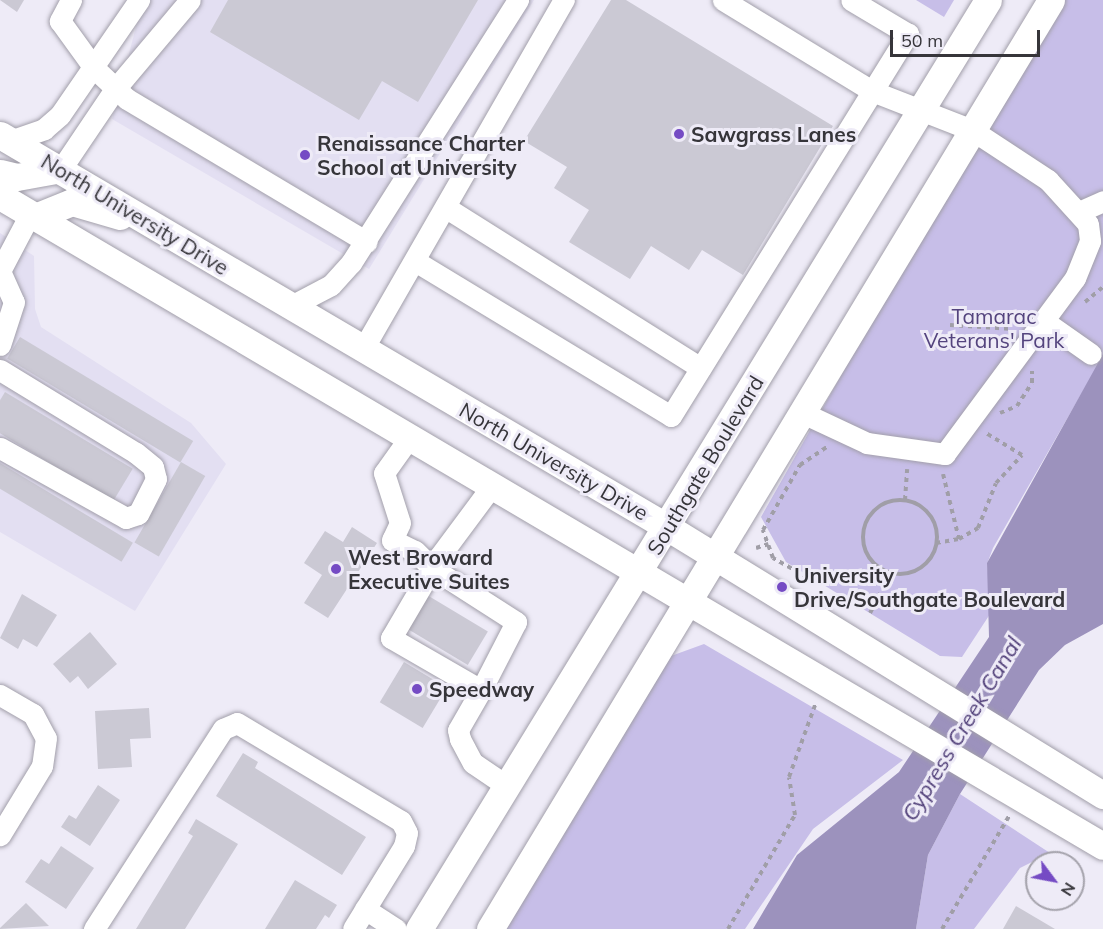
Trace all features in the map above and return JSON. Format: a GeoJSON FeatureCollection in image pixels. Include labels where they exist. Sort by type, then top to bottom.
{"type":"FeatureCollection","features":[{"type":"Feature","properties":{"kind":"main road","name":"Southgate Boulevard"},"geometry":{"type":"LineString","coordinates":[[419,929],[639,574],[988,0]]}},
{"type":"Feature","properties":{"kind":"main road"},"geometry":{"type":"LineString","coordinates":[[490,929],[689,605],[1051,0]]}},
{"type":"Feature","properties":{"kind":"main road","name":"North University Drive"},"geometry":{"type":"LineString","coordinates":[[5,138],[667,527],[930,691],[1103,795]]}},
{"type":"Feature","properties":{"kind":"main road"},"geometry":{"type":"LineString","coordinates":[[0,173],[17,177],[61,169]]}},
{"type":"Feature","properties":{"kind":"main road"},"geometry":{"type":"LineString","coordinates":[[0,196],[689,605],[907,728],[1103,846]]}},
{"type":"Feature","properties":{"kind":"main road"},"geometry":{"type":"LineString","coordinates":[[32,215],[72,202],[156,226]]}},
{"type":"Feature","properties":{"kind":"street"},"geometry":{"type":"LineString","coordinates":[[71,0],[60,21],[94,68],[115,89],[367,242]]}},
{"type":"Feature","properties":{"kind":"street"},"geometry":{"type":"LineString","coordinates":[[5,138],[51,123],[94,68],[139,0]]}},
{"type":"Feature","properties":{"kind":"street"},"geometry":{"type":"LineString","coordinates":[[61,169],[115,89],[190,0]]}},
{"type":"Feature","properties":{"kind":"street"},"geometry":{"type":"LineString","coordinates":[[291,306],[332,285],[367,242],[518,0]]}},
{"type":"Feature","properties":{"kind":"street"},"geometry":{"type":"LineString","coordinates":[[363,349],[564,0]]}},
{"type":"Feature","properties":{"kind":"street"},"geometry":{"type":"LineString","coordinates":[[723,0],[872,92],[972,130],[1048,180],[1081,211],[1088,224],[1087,249],[1075,278],[945,454],[867,443],[803,413]]}},
{"type":"Feature","properties":{"kind":"street"},"geometry":{"type":"LineString","coordinates":[[415,261],[671,416],[908,34],[850,0]]}},
{"type":"Feature","properties":{"kind":"street"},"geometry":{"type":"LineString","coordinates":[[1081,211],[1103,201]]}},
{"type":"Feature","properties":{"kind":"street"},"geometry":{"type":"LineString","coordinates":[[445,207],[701,368]]}},
{"type":"Feature","properties":{"kind":"street"},"geometry":{"type":"LineString","coordinates":[[0,345],[14,302],[0,271],[32,215]]}},
{"type":"Feature","properties":{"kind":"street"},"geometry":{"type":"LineString","coordinates":[[1044,321],[1091,354]]}},
{"type":"Feature","properties":{"kind":"street"},"geometry":{"type":"LineString","coordinates":[[0,370],[136,453],[153,467],[156,479],[138,514],[126,518],[0,448]]}},
{"type":"Feature","properties":{"kind":"street"},"geometry":{"type":"LineString","coordinates":[[409,438],[384,473],[400,523],[392,540],[516,622],[458,730],[460,740],[473,763],[507,786]]}},
{"type":"Feature","properties":{"kind":"street"},"geometry":{"type":"LineString","coordinates":[[481,690],[391,638],[432,568],[491,487]]}},
{"type":"Feature","properties":{"kind":"street"},"geometry":{"type":"LineString","coordinates":[[0,695],[33,714],[46,738],[42,766],[0,835]]}},
{"type":"Feature","properties":{"kind":"street"},"geometry":{"type":"LineString","coordinates":[[94,929],[223,729],[237,723],[401,821],[407,833],[404,846],[353,929]]}},
{"type":"Feature","properties":{"kind":"street"},"geometry":{"type":"LineString","coordinates":[[365,909],[396,929]]}},
{"type":"Feature","properties":{"kind":"path"},"geometry":{"type":"LineString","coordinates":[[950,325],[1018,329],[1029,339]]}},
{"type":"Feature","properties":{"kind":"path"},"geometry":{"type":"LineString","coordinates":[[936,543],[927,512],[905,500],[883,504],[864,530],[872,561],[891,573],[916,570],[936,543],[959,539],[978,528],[996,483],[1022,455],[986,433]]}},
{"type":"Feature","properties":{"kind":"path"},"geometry":{"type":"LineString","coordinates":[[905,500],[907,469]]}},
{"type":"Feature","properties":{"kind":"path"},"geometry":{"type":"LineString","coordinates":[[943,470],[959,539]]}},
{"type":"Feature","properties":{"kind":"path"},"geometry":{"type":"LineString","coordinates":[[756,548],[768,544],[773,558],[807,577]]}},
{"type":"Feature","properties":{"kind":"path"},"geometry":{"type":"LineString","coordinates":[[870,613],[891,573]]}},
{"type":"Feature","properties":{"kind":"path"},"geometry":{"type":"LineString","coordinates":[[728,929],[795,815],[789,777],[815,705]]}},
{"type":"Feature","properties":{"kind":"path"},"geometry":{"type":"LineString","coordinates":[[942,929],[1013,792]]}},
{"type":"Feature","properties":{"kind":"shaded area","name":"Renaissance Charter School at University"},"geometry":{"type":"Polygon","coordinates":[[[143,0],[534,0],[369,269],[112,119],[143,0]]]}},
{"type":"Feature","properties":{"kind":"shaded area"},"geometry":{"type":"Polygon","coordinates":[[[0,233],[34,256],[35,309],[41,327],[191,423],[226,464],[135,611],[0,532],[0,233]]]}},
{"type":"Feature","properties":{"kind":"green space"},"geometry":{"type":"Polygon","coordinates":[[[916,0],[954,0],[944,17],[916,0]]]}},
{"type":"Feature","properties":{"kind":"green space","name":"Tamarac Veterans' Park"},"geometry":{"type":"Polygon","coordinates":[[[1061,0],[1103,0],[1103,356],[993,548],[987,564],[992,611],[962,657],[940,656],[786,562],[761,517],[998,98],[1061,0]]]}},
{"type":"Feature","properties":{"kind":"green space"},"geometry":{"type":"Polygon","coordinates":[[[704,644],[903,760],[813,829],[745,929],[505,929],[671,656],[704,644]]]}},
{"type":"Feature","properties":{"kind":"green space"},"geometry":{"type":"Polygon","coordinates":[[[960,794],[1047,851],[1025,851],[1025,866],[1020,868],[974,929],[916,929],[928,855],[960,794]]]}},
{"type":"Feature","properties":{"kind":"water","name":"Cypress Creek Canal"},"geometry":{"type":"Polygon","coordinates":[[[1103,354],[1103,624],[1065,645],[1039,670],[960,794],[928,855],[916,929],[753,929],[797,855],[899,772],[989,637],[987,563],[1103,354]]]}},
{"type":"Feature","properties":{"kind":"building"},"geometry":{"type":"Polygon","coordinates":[[[0,0],[24,0],[17,12],[0,0]]]}},
{"type":"Feature","properties":{"kind":"building"},"geometry":{"type":"Polygon","coordinates":[[[228,0],[478,0],[418,102],[382,81],[359,120],[210,32],[228,0]]]}},
{"type":"Feature","properties":{"kind":"building","name":"Sawgrass Lanes"},"geometry":{"type":"Polygon","coordinates":[[[611,0],[626,0],[833,126],[743,275],[702,250],[689,270],[651,246],[630,279],[569,242],[589,210],[554,188],[567,167],[524,141],[611,0]]]}},
{"type":"Feature","properties":{"kind":"building"},"geometry":{"type":"Polygon","coordinates":[[[20,337],[193,441],[180,462],[7,358],[20,337]]]}},
{"type":"Feature","properties":{"kind":"building"},"geometry":{"type":"Polygon","coordinates":[[[5,392],[133,469],[113,501],[0,433],[0,400],[5,392]]]}},
{"type":"Feature","properties":{"kind":"building"},"geometry":{"type":"Polygon","coordinates":[[[181,462],[205,476],[159,557],[135,543],[181,462]]]}},
{"type":"Feature","properties":{"kind":"building"},"geometry":{"type":"Polygon","coordinates":[[[0,463],[133,543],[122,562],[0,489],[0,463]]]}},
{"type":"Feature","properties":{"kind":"building","name":"West Broward Executive Suites"},"geometry":{"type":"Polygon","coordinates":[[[352,527],[377,543],[328,618],[304,603],[322,575],[304,563],[325,531],[343,542],[352,527]]]}},
{"type":"Feature","properties":{"kind":"building"},"geometry":{"type":"Polygon","coordinates":[[[22,594],[57,615],[37,647],[23,639],[18,649],[0,638],[22,594]]]}},
{"type":"Feature","properties":{"kind":"building"},"geometry":{"type":"Polygon","coordinates":[[[427,595],[488,632],[468,665],[407,628],[427,595]]]}},
{"type":"Feature","properties":{"kind":"building"},"geometry":{"type":"Polygon","coordinates":[[[90,632],[117,664],[88,689],[78,676],[70,683],[53,664],[90,632]]]}},
{"type":"Feature","properties":{"kind":"building"},"geometry":{"type":"Polygon","coordinates":[[[404,662],[447,688],[423,728],[380,702],[404,662]]]}},
{"type":"Feature","properties":{"kind":"building"},"geometry":{"type":"Polygon","coordinates":[[[149,708],[151,738],[130,739],[132,767],[98,769],[95,711],[149,708]]]}},
{"type":"Feature","properties":{"kind":"building"},"geometry":{"type":"Polygon","coordinates":[[[243,753],[258,762],[255,768],[366,837],[342,875],[216,796],[243,753]]]}},
{"type":"Feature","properties":{"kind":"building"},"geometry":{"type":"Polygon","coordinates":[[[98,785],[120,800],[90,846],[61,827],[69,815],[76,819],[98,785]]]}},
{"type":"Feature","properties":{"kind":"building"},"geometry":{"type":"Polygon","coordinates":[[[196,819],[238,844],[185,929],[136,929],[193,836],[188,833],[196,819]]]}},
{"type":"Feature","properties":{"kind":"building"},"geometry":{"type":"Polygon","coordinates":[[[61,846],[94,868],[66,909],[25,882],[41,859],[49,864],[61,846]]]}},
{"type":"Feature","properties":{"kind":"building"},"geometry":{"type":"Polygon","coordinates":[[[295,880],[337,905],[329,918],[325,915],[316,929],[265,929],[295,880]]]}},
{"type":"Feature","properties":{"kind":"building"},"geometry":{"type":"Polygon","coordinates":[[[26,903],[49,926],[0,929],[0,928],[26,903]]]}},
{"type":"Feature","properties":{"kind":"building"},"geometry":{"type":"Polygon","coordinates":[[[1016,906],[1055,929],[1003,929],[1016,906]]]}},
{"type":"Feature","properties":{"kind":"place","name":"Sawgrass Lanes"},"geometry":{"type":"Point","coordinates":[679,134]}},
{"type":"Feature","properties":{"kind":"place","name":"Renaissance Charter School at University"},"geometry":{"type":"Point","coordinates":[305,155]}},
{"type":"Feature","properties":{"kind":"place","name":"West Broward Executive Suites"},"geometry":{"type":"Point","coordinates":[336,569]}},
{"type":"Feature","properties":{"kind":"place","name":"University Drive/Southgate Boulevard"},"geometry":{"type":"Point","coordinates":[782,587]}},
{"type":"Feature","properties":{"kind":"place","name":"Speedway"},"geometry":{"type":"Point","coordinates":[417,689]}}]}
